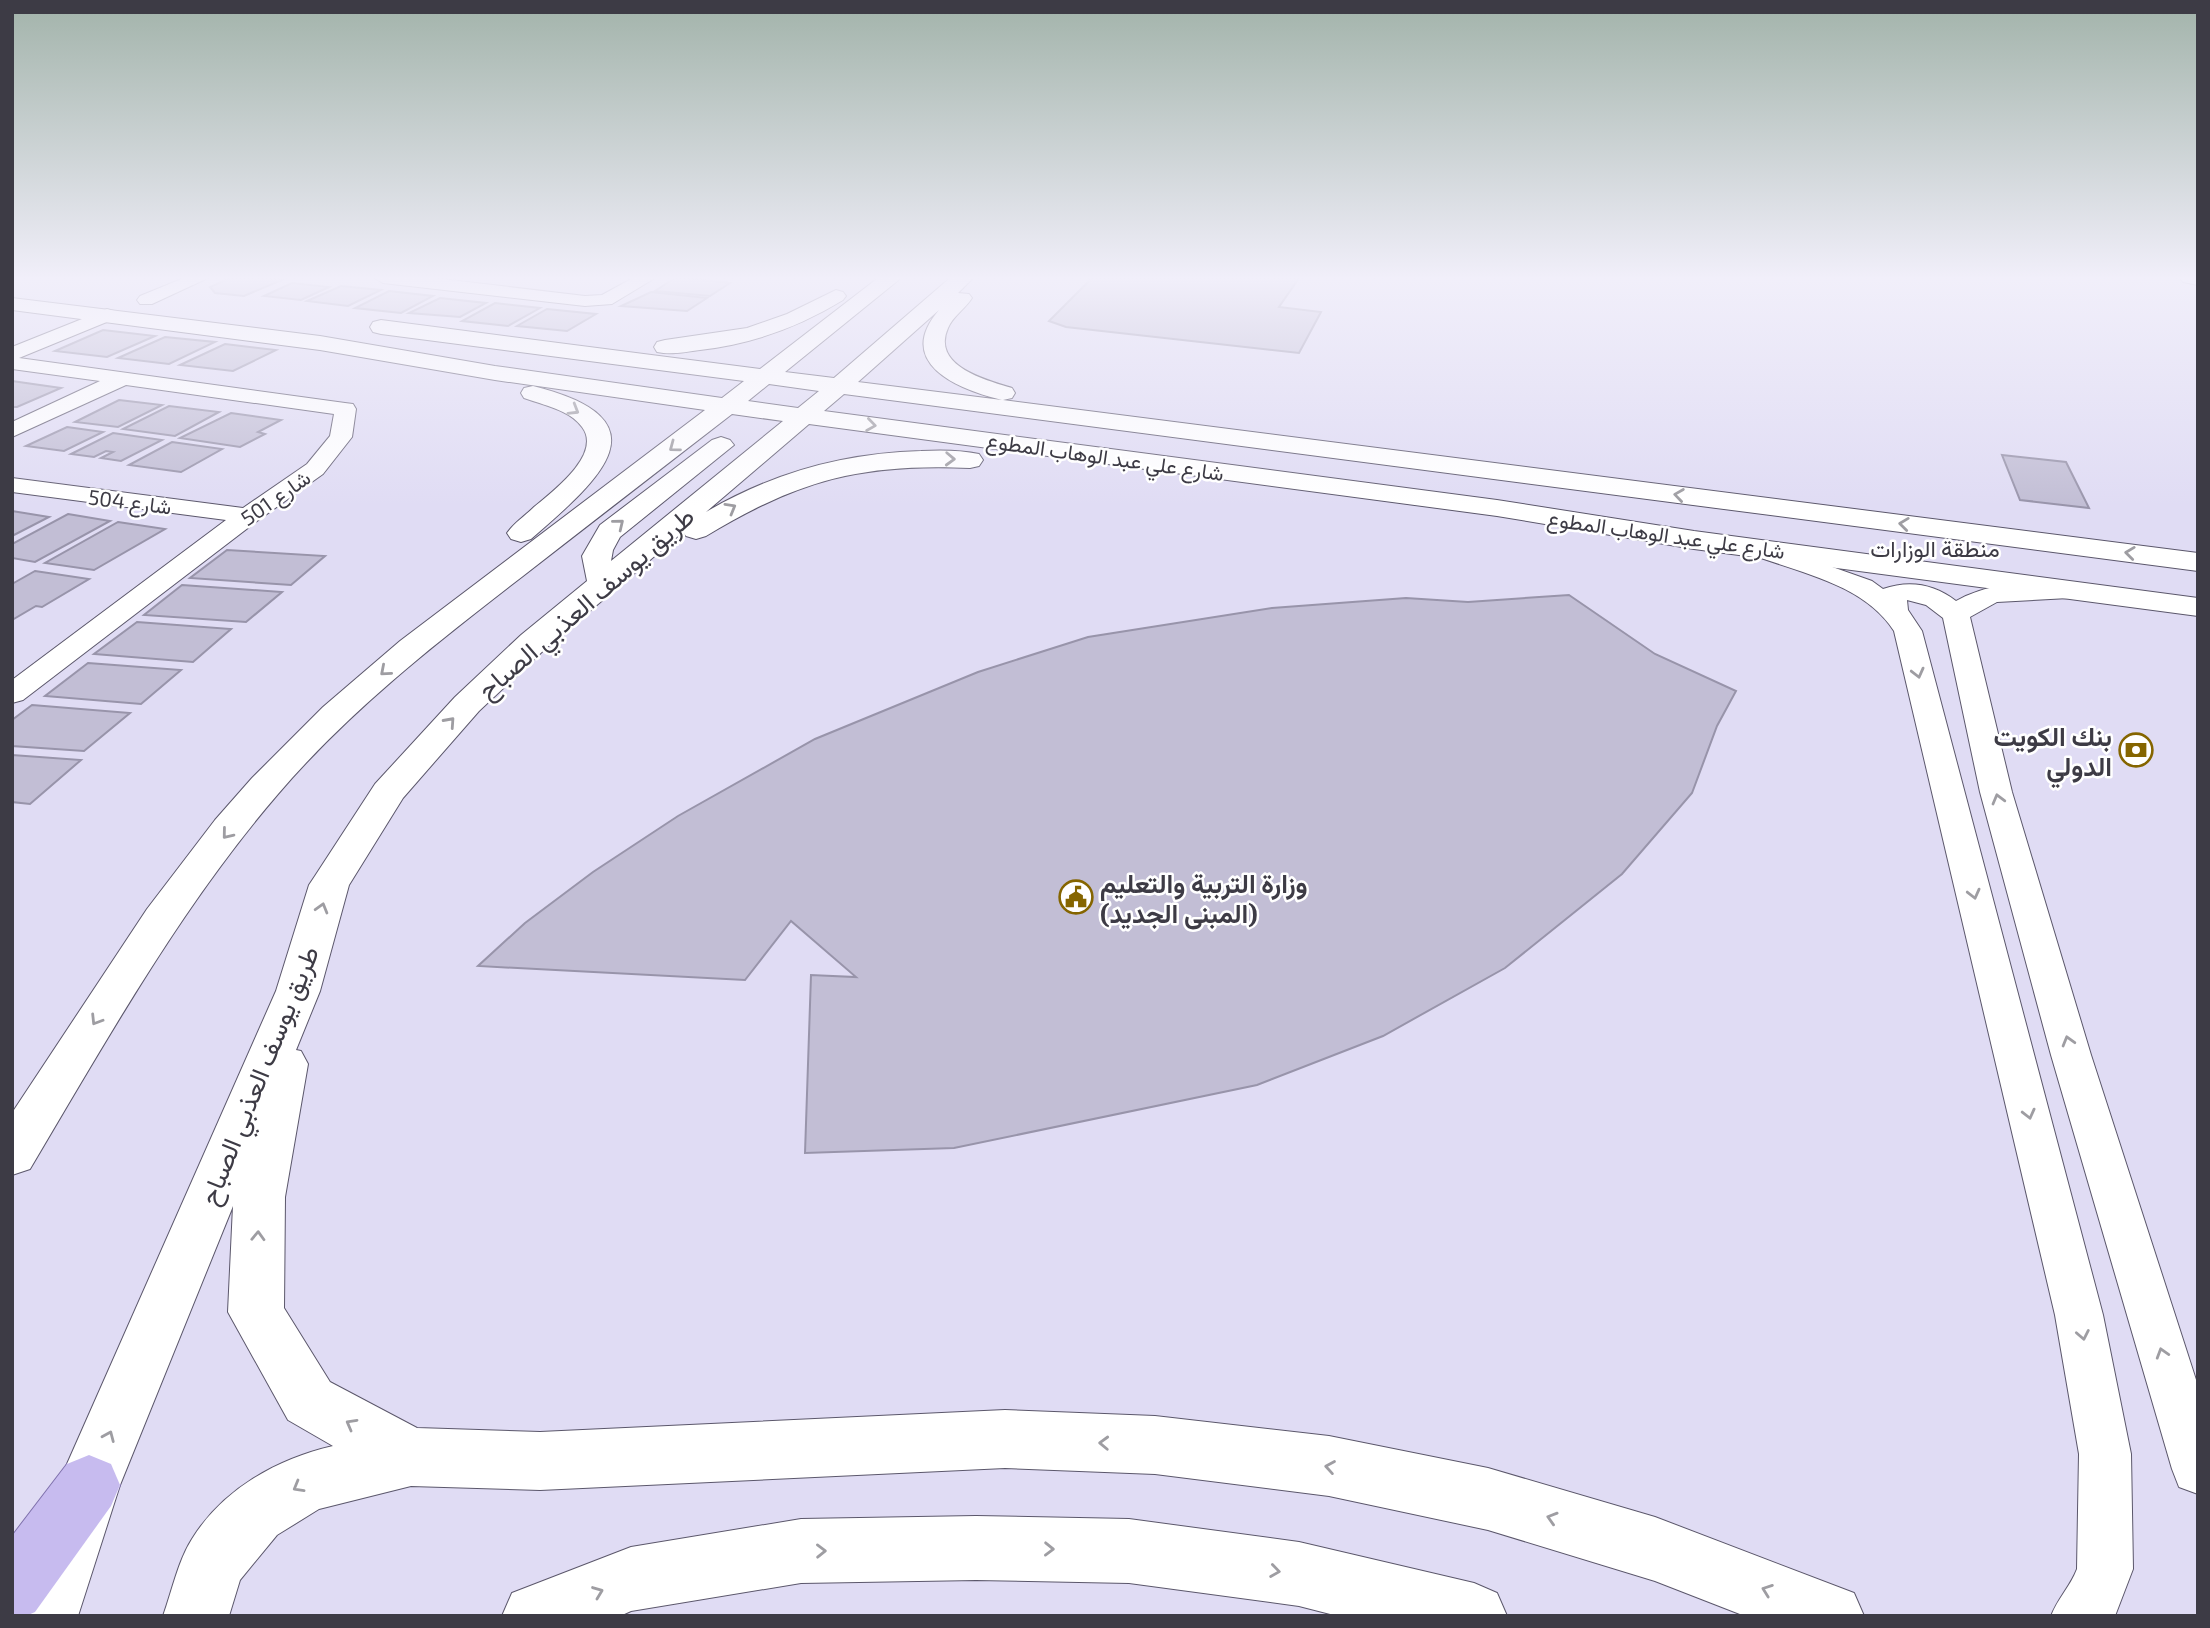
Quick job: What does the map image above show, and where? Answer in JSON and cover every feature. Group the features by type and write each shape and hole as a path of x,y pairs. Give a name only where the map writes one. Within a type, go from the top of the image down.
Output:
{"main road":[{"path":"12,1589 89,1485"}],"street":[{"path":"363,354 547,396 577,410 596,426 601,445 596,463 579,484 514,539 474,579 437,626"},
{"name":"شارع علي عبد الوهاب المطوع","path":"395,354 495,373 783,395 1070,433 1220,435 2198,562"},
{"name":"شارع علي عبد الوهاب المطوع","path":"548,354 783,395 1757,548 2198,607"},
{"path":"603,582 596,566 598,548 610,531 783,395 830,354"},
{"name":"طريق يوسف العذبي الصباح","path":"12,1155 176,898 266,786 359,693 437,626 846,354"},
{"path":"936,354 949,369 977,384 1016,396 1482,468"},
{"name":"شارع 501","path":"12,363 345,409 341,437 315,469 17,685"},
{"path":"12,430 122,379"},
{"name":"طريق يوسف العذبي الصباح","path":"45,1616 89,1485 298,991 329,884 388,792 467,704 603,582 783,395"},
{"path":"533,642 614,592 723,512 759,492 835,468 920,458 959,459 1436,505 1497,508"},
{"name":"شارع 504","path":"12,485 248,516"},
{"path":"1757,548 1863,587 1894,610 1908,631 2079,1315 2105,1454 2108,1530 2105,1569 2089,1613"},
{"path":"1956,616 1964,605 1990,596 2070,590"},
{"path":"1894,610 1893,595 1901,592 1920,593 1943,601 1956,616 2000,805 2071,1055 2198,1469"},
{"path":"298,991 259,1196 256,1312 309,1401 411,1457"},
{"path":"196,1616 214,1562 255,1513 306,1482 411,1457 540,1461 1005,1439 1155,1444 1329,1466 1488,1499 1655,1549 1831,1616"},
{"path":"534,1616 631,1579 801,1551 976,1548 1129,1551 1286,1573 1474,1616"}],"building":[{"path":"81,354 114,354 107,357"},
{"path":"127,354 190,354 169,364 118,358"},
{"path":"204,354 268,354 233,371 180,365"},
{"path":"12,381 61,388 12,407"},
{"path":"119,400 162,405 118,427 75,422"},
{"path":"169,406 219,412 175,436 123,429"},
{"path":"231,413 281,420 258,432 265,434 240,447 180,438"},
{"path":"67,427 103,432 64,451 26,446"},
{"path":"113,433 162,440 121,461 101,458 113,452 106,451 94,457 71,454"},
{"path":"172,442 222,449 181,472 129,465"},
{"path":"2002,455 2066,462 2089,508 2020,500"},
{"path":"12,511 49,517 12,536"},
{"path":"68,514 110,521 35,562 12,558 12,544"},
{"path":"118,522 165,529 94,570 45,563"},
{"path":"227,550 325,556 291,585 190,578"},
{"path":"35,571 89,579 42,607 36,606 12,620 12,584"},
{"path":"182,585 282,592 246,622 144,615"},
{"name":"وزارة التربية والتعليم (المبنى الجديد)","path":"1569,595 1655,654 1736,691 1717,726 1692,793 1622,874 1505,968 1383,1036 1257,1085 954,1148 805,1153 811,975 856,977 791,921 745,980 478,966 525,923 593,872 678,816 815,739 978,672 1088,637 1272,608 1406,598 1468,602"},
{"path":"137,622 231,629 193,662 94,654"},
{"path":"88,663 181,670 141,704 45,696"},
{"path":"32,705 130,713 84,751 12,746 12,720"},
{"path":"12,755 81,760 30,804 12,802"}],"place":[{"name":"بنك الكويت الدولي","path":"2136,750"},
{"name":"وزارة التربية والتعليم (المبنى الجديد)","path":"1076,897"}],"district":[{"name":"منطقة الوزارات","path":"1935,548"}]}
